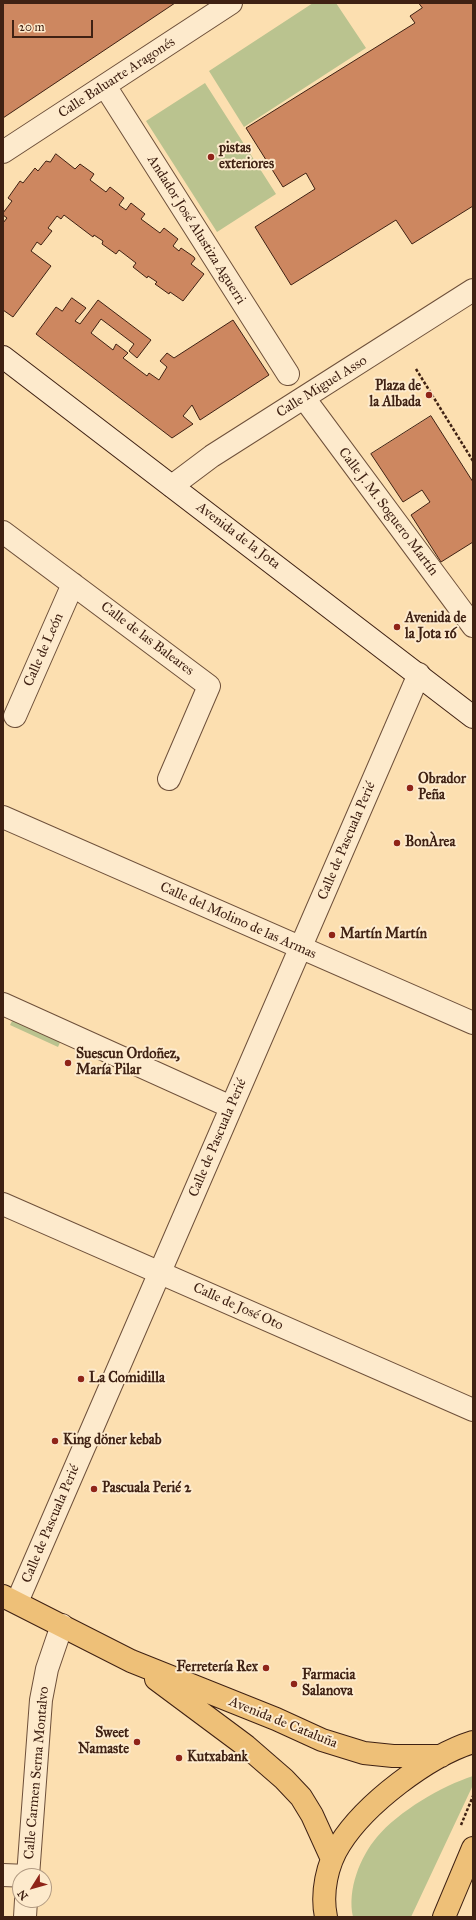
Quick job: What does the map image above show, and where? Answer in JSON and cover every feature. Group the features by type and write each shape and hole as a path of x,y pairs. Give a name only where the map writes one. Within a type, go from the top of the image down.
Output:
{"main road":[{"name":"Avenida de Cataluña","path":"10,1599 132,1661 276,1719 322,1740 349,1749 393,1756 441,1756"},
{"name":"Avenida de Cataluña","path":"132,1661 246,1746 284,1779 301,1797 312,1815 332,1859"},
{"path":"326,1917 325,1888 332,1859 346,1835 378,1801 412,1775 441,1756 473,1742"},
{"path":"444,1917 473,1848"}],"street":[{"name":"Calle Baluarte Aragonés","path":"3,152 231,3"},
{"name":"Andador José Alustiza Aguerri","path":"105,86 288,374"},
{"name":"Calle Miguel Asso","path":"172,486 202,463 473,290"},
{"name":"Avenida de la Jota","path":"3,357 419,674 473,717"},
{"name":"Calle J. M. Soguero Martín","path":"304,398 473,626"},
{"name":"Calle de las Baleares","path":"3,532 209,686 169,779"},
{"name":"Calle de León","path":"15,716 73,584"},
{"name":"Calle de Pascuala Perié","path":"10,1599 160,1273 419,674"},
{"name":"Calle del Molino de las Armas","path":"3,817 300,949 473,1023"},
{"path":"3,1004 231,1107"},
{"name":"Calle de José Oto","path":"3,1204 473,1410"},
{"name":"Calle Carmen Serna Montalvo","path":"29,1868 40,1700 47,1669 62,1625"}],"path":[{"path":"416,369 473,461"}],"green space":[{"path":"313,3 336,3 366,48 244,127 209,71"},
{"name":"pistas exteriores","path":"205,83 276,194 217,232 146,121"},
{"path":"14,1017 62,1038 58,1047 10,1025"},
{"path":"473,1776 473,1785 411,1917 353,1917 352,1896 356,1874 365,1854 377,1837 386,1827 422,1800 448,1786"}],"building":[{"path":"3,3 175,3 3,118"},
{"path":"419,3 473,3 473,206 412,244 396,220 291,285 255,227 315,189 306,173 283,187 246,128 415,23 410,16 422,8"},
{"path":"56,154 75,169 80,164 94,174 90,180 106,192 110,187 124,198 119,205 126,210 131,203 145,214 141,219 160,233 164,228 178,239 173,246 179,251 181,248 194,257 195,259 191,264 204,274 183,301 170,292 169,294 155,284 157,282 148,276 147,278 133,267 136,263 119,250 116,254 102,244 103,241 94,235 93,237 64,215 61,219 57,216 48,228 52,231 41,245 37,242 31,251 51,266 13,317 3,310 3,223 7,218 3,215 3,213 12,201 8,198 20,181 23,183 35,168 38,171 46,161 50,162"},
{"path":"72,298 86,308 75,321 80,324 98,300 151,340 137,358 129,351 134,344 101,319 91,333 113,350 116,344 128,353 123,358 147,376 149,373 159,380 167,367 160,361 167,353 174,358 233,320 269,375 200,420 192,405 183,416 193,424 172,438 36,334 56,307 62,311"},
{"path":"431,416 473,482 473,542 441,562 411,515 430,502 422,490 403,502 371,454"}],"place":[{"name":"pistas exteriores","path":"211,157"},
{"name":"Plaza de la Albada","path":"429,395"},
{"name":"Avenida de la Jota 16","path":"397,627"},
{"name":"Obrador Peña","path":"410,788"},
{"name":"BonÀrea","path":"397,843"},
{"name":"Martín Martín","path":"332,935"},
{"name":"Suescun Ordoñez, María Pilar","path":"68,1063"},
{"name":"La Comidilla","path":"81,1379"},
{"name":"King döner kebab","path":"55,1441"},
{"name":"Pascuala Perié 2","path":"94,1489"},
{"name":"Ferretería Rex","path":"266,1668"},
{"name":"Farmacia Salanova","path":"294,1684"},
{"name":"Sweet Namaste","path":"137,1742"},
{"name":"Kutxabank","path":"179,1758"}]}
